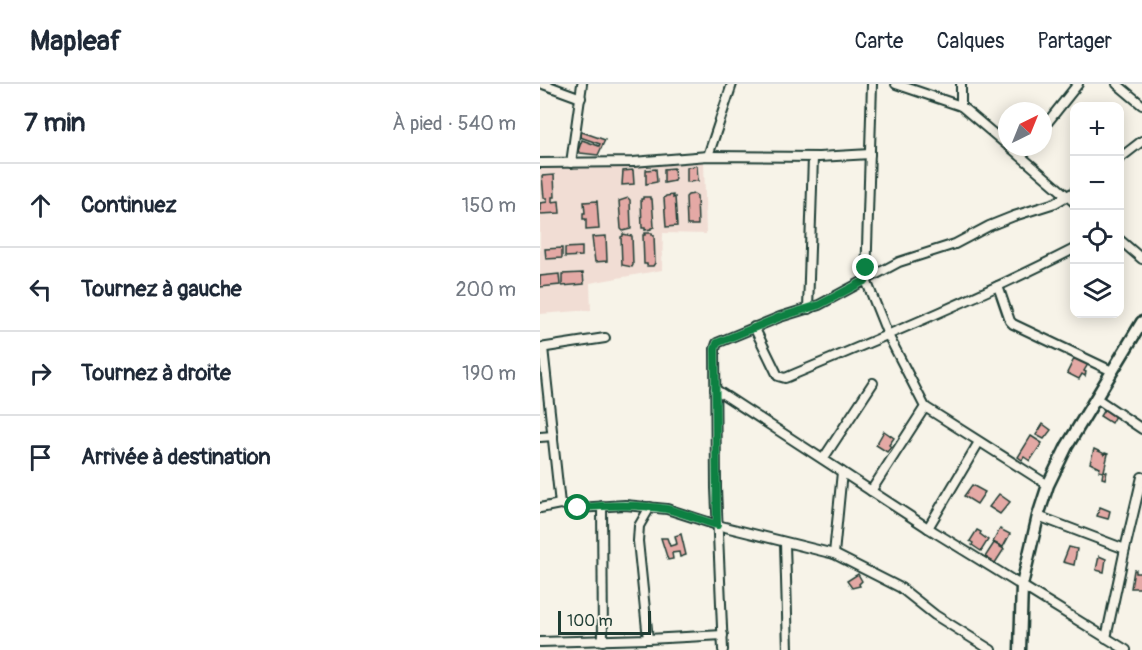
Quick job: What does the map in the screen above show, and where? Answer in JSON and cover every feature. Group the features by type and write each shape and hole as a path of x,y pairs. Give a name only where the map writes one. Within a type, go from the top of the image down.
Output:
{"main road":[{"path":"1020,650 1022,585 1038,516 1048,485 1067,446 1142,322"}],"street":[{"path":"543,84 581,98"},
{"path":"571,163 582,84"},
{"path":"708,156 732,84"},
{"path":"872,84 866,280 888,335 924,407 1048,485"},
{"path":"896,84 961,106 998,137"},
{"path":"961,84 961,106"},
{"path":"1052,117 1078,84"},
{"path":"1117,84 1142,105"},
{"path":"1123,156 1138,149 1142,141"},
{"path":"540,163 633,162 708,156 813,157 870,154"},
{"path":"1021,156 1070,195"},
{"path":"808,309 813,157"},
{"path":"723,650 717,525 715,349 717,343 835,297 899,262 956,244 989,226 1070,198"},
{"path":"1124,244 1142,259"},
{"path":"754,327 781,378 888,335 1070,251"},
{"path":"998,286 1013,324 1112,371"},
{"path":"560,504 541,348 605,338"},
{"path":"823,459 873,383"},
{"path":"715,389 928,528 1126,650"},
{"path":"1096,398 1142,429"},
{"path":"871,491 924,407"},
{"path":"540,437 553,436"},
{"path":"928,528 979,442"},
{"path":"834,554 842,472"},
{"path":"1106,638 1142,477"},
{"path":"540,508 560,504 578,508 650,507 682,513 717,525 834,554 901,588 935,615 992,650"},
{"path":"602,506 603,640"},
{"path":"648,639 638,541 639,526 650,507"},
{"path":"1038,516 1125,549"},
{"path":"785,543 789,650"},
{"path":"540,642 723,635"}],"shaded area":[{"path":"704,161 706,234 663,233 662,270 590,283 591,310 540,314 540,167"}],"building":[{"path":"582,132 605,140 598,155 578,151 582,140 599,146 600,144 580,137"},
{"path":"697,166 698,181 687,182 687,167"},
{"path":"674,168 675,181 664,183 664,169"},
{"path":"656,169 657,182 646,184 646,170"},
{"path":"633,170 634,184 622,185 623,171"},
{"path":"554,175 555,197 552,197 552,202 559,201 560,213 540,214 540,203 547,202 547,198 544,198 542,176"},
{"path":"694,194 697,196 698,225 687,225 686,197"},
{"path":"673,195 677,226 666,227 664,198"},
{"path":"643,197 652,199 654,227 645,230 642,228 641,199"},
{"path":"628,198 631,229 623,231 619,201"},
{"path":"597,201 599,229 586,230 586,219 583,219 584,202"},
{"path":"645,233 654,235 655,263 653,266 644,264 643,235"},
{"path":"623,234 632,236 632,267 622,265 621,237"},
{"path":"606,236 607,261 595,262 592,237"},
{"path":"582,247 582,256 565,257 565,248"},
{"path":"562,248 562,258 546,259 545,249"},
{"path":"583,273 584,284 562,286 562,274"},
{"path":"559,274 560,285 540,287 540,276"},
{"path":"1075,357 1088,364 1084,371 1085,376 1082,374 1079,379 1067,373"},
{"path":"1105,408 1116,414 1111,423 1100,416"},
{"path":"1043,424 1051,430 1044,439 1036,435"},
{"path":"884,431 894,438 887,452 876,445"},
{"path":"1031,436 1042,443 1030,461 1024,457 1022,460 1018,457"},
{"path":"1094,449 1104,455 1108,454 1104,471 1107,472 1105,479 1102,478 1103,472 1099,471 1100,468 1090,463"},
{"path":"972,485 985,492 977,504 964,496"},
{"path":"999,494 1010,502 1000,514 989,507"},
{"path":"1100,507 1110,511 1108,519 1097,516"},
{"path":"1000,529 1010,534 1003,547 993,542"},
{"path":"977,530 988,540 981,551 970,541"},
{"path":"681,534 686,555 680,557 679,552 672,553 673,559 668,560 661,538 667,538 670,546 677,544 675,536"},
{"path":"994,543 1004,549 995,563 985,557"},
{"path":"1069,547 1077,549 1074,565 1063,562"},
{"path":"1099,556 1106,559 1104,572 1096,570"},
{"path":"1134,570 1136,573 1142,573 1142,588 1131,588"},
{"path":"858,574 862,581 860,586 852,588 847,581"}],"route":[{"path":"578,508 625,506 667,509 717,525 715,345 718,341 735,334 819,305 835,297 866,280 866,268"}]}
